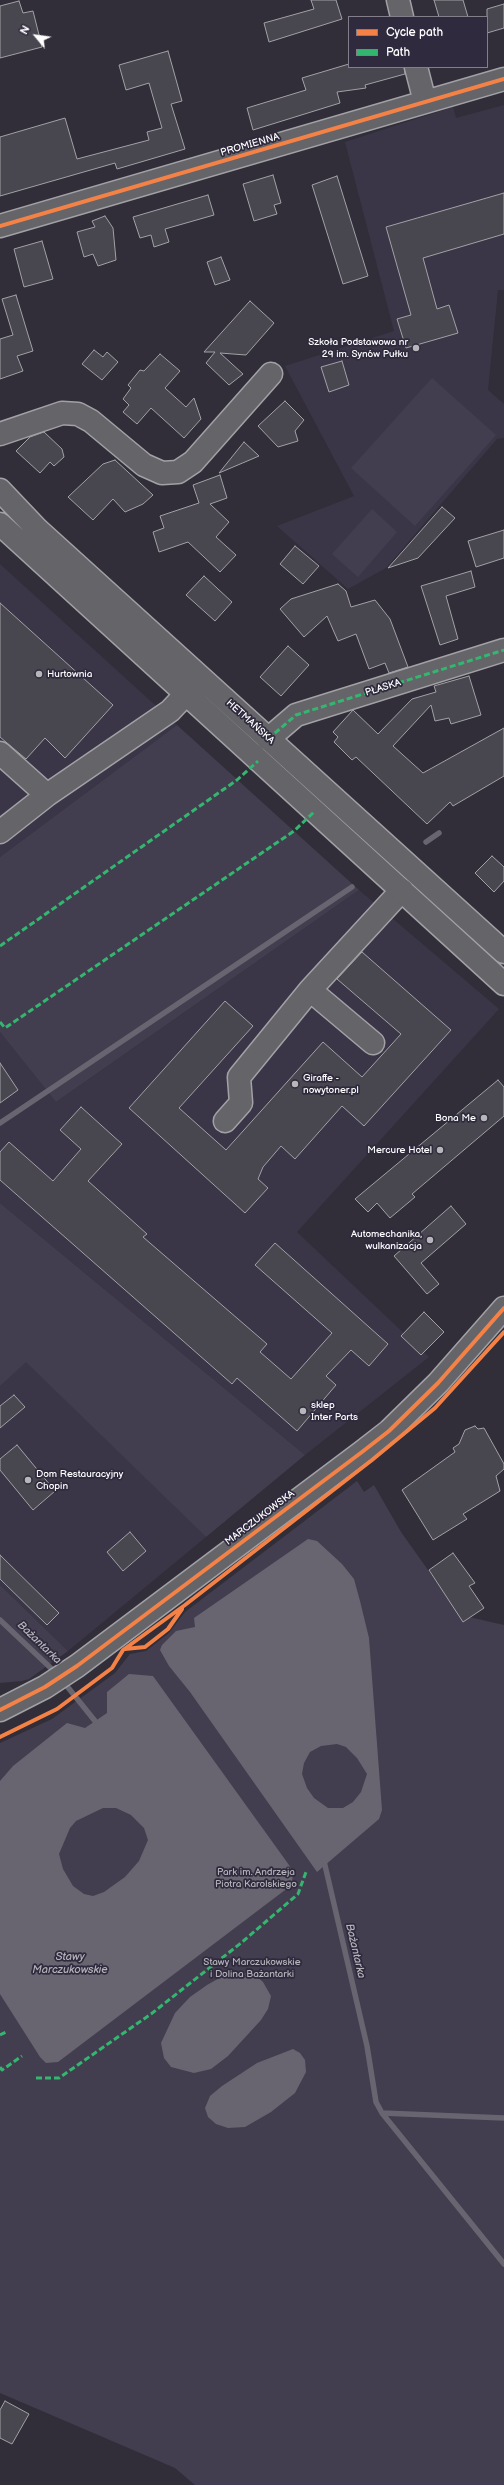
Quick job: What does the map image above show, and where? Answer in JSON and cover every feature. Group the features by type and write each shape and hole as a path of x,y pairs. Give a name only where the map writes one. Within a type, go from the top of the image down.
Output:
{"street":[{"path":"398,0 402,16"},
{"path":"416,68 425,102"},
{"name":"PROMIENNA","path":"0,226 504,79"},
{"path":"0,434 62,413 78,414 91,421 144,465 162,472 178,472 193,462 271,374"},
{"name":"HETMAŃSKA","path":"0,490 38,530 504,952"},
{"path":"0,524 504,984"},
{"name":"PŁASKA","path":"268,738 296,715 504,650"},
{"path":"0,832 47,795 170,711 186,694"},
{"path":"0,753 47,795"},
{"path":"225,1121 241,1103 239,1078 310,990 402,890"},
{"path":"310,990 372,1043"},
{"name":"MARCZUKOWSKA","path":"0,1710 45,1687 77,1666 389,1431 453,1367 504,1308"}],"shaded area":[{"name":"Szkoła Podstawowa nr 29 im. Synów Pułku","path":"504,105 504,290 498,290 488,390 504,404 504,438 497,439 386,568 348,589 277,526 354,496 285,366 394,331 345,142 453,107 456,118"},
{"path":"0,564 177,725 0,857"},
{"path":"359,890 499,1009 297,1232 429,1357 305,1455 0,1203 0,1032 56,1102"},
{"path":"26,1361 206,1537 68,1651 0,1585 0,1386"}],"green space":[{"path":"432,378 496,435 415,526 351,468"},
{"path":"372,509 397,532 358,577 332,554"},
{"path":"177,725 359,890 56,1102 0,1032 0,857"},
{"path":"0,1203 305,1455 206,1537 26,1362 0,1386"},
{"name":"Park im. Andrzeja Piotra Karolskiego","path":"357,1481 364,1492 374,1485 401,1532 460,1615 504,1625 504,2485 195,2485 175,2468 0,2393 0,1743 52,1719 115,1673 130,1654 146,1651 169,1633 185,1612"},
{"path":"0,1585 68,1651 29,1679 22,1681 0,1683"}],"water":[{"path":"308,1539 317,1541 342,1564 354,1579 369,1638 382,1810 379,1819 317,1872 190,1692 169,1666 160,1650 162,1645 176,1631 195,1627 194,1618","holes":["337,1744 346,1747 357,1758 367,1774 361,1792 353,1802 343,1808 328,1808 314,1798 307,1788 302,1774 304,1763 310,1752 321,1746"]},
{"name":"Stawy Marczukowskie","path":"129,1674 153,1676 289,1865 293,1873 292,1882 285,1890 58,2062 46,2063 40,2057 0,1994 0,1781 13,1766 67,1723 85,1728 107,1713 107,1692","holes":["103,1808 116,1808 131,1815 144,1828 148,1840 139,1861 125,1877 104,1892 93,1896 84,1894 73,1886 63,1869 59,1854 70,1828 76,1821"]},
{"path":"241,1972 255,1975 263,1982 271,1996 268,2009 261,2020 228,2056 211,2069 194,2073 171,2067 164,2058 161,2043 175,2013 190,1997 207,1985 223,1976"},
{"path":"293,2049 300,2053 305,2060 306,2072 295,2093 271,2112 245,2127 228,2128 216,2124 208,2117 205,2108 210,2096 222,2086 257,2063"}],"building":[{"path":"311,0 336,0 342,19 269,42 264,23 314,9"},
{"path":"434,0 463,0 468,16 439,16"},
{"path":"19,1 23,13 33,11 42,47 0,58 0,6"},
{"path":"504,4 504,28 488,33 487,9"},
{"path":"168,51 182,101 171,104 185,149 117,169 115,163 0,196 0,137 65,118 77,159 149,140 147,132 162,128 149,83 126,90 119,65"},
{"path":"348,64 348,68 404,68 405,74 365,85 366,88 337,92 340,103 253,130 247,108 306,90 302,78"},
{"path":"273,175 281,203 274,205 277,214 254,221 243,184"},
{"path":"337,176 368,276 343,284 312,185"},
{"path":"504,193 504,234 423,258 437,309 449,305 458,333 406,348 397,319 411,315 386,227"},
{"path":"208,195 214,215 165,229 169,242 154,247 151,235 140,238 133,217"},
{"path":"105,216 113,228 116,260 98,266 93,254 84,257 77,232 95,227 92,221"},
{"path":"42,241 53,279 24,287 14,249"},
{"path":"221,257 230,280 215,285 207,262"},
{"path":"16,295 33,351 17,356 23,371 0,379 0,339 13,335 2,299"},
{"path":"250,301 274,323 246,355 220,353 243,374 229,385 206,363 215,352 204,352"},
{"path":"94,350 103,357 107,352 118,362 102,380 82,364"},
{"path":"160,354 180,371 165,388 186,407 194,398 201,419 184,438 151,408 137,424 123,412 129,405 123,399 131,388 128,385 140,370 144,371"},
{"path":"342,361 349,385 329,392 321,367"},
{"path":"285,401 304,420 295,431 298,441 278,447 258,426"},
{"path":"44,432 62,449 64,457 54,466 50,462 40,473 16,451 30,437"},
{"path":"244,442 259,456 219,473"},
{"path":"115,460 153,495 143,504 125,512 113,499 93,520 68,497 103,464"},
{"path":"220,475 227,498 210,504 229,522 216,537 236,555 220,572 188,542 159,552 153,532 164,528 160,516 199,503 193,485"},
{"path":"442,507 455,518 418,558 388,568"},
{"path":"504,530 504,558 476,567 468,541"},
{"path":"295,546 319,566 303,584 280,564"},
{"path":"471,571 475,587 446,596 458,639 440,645 421,586"},
{"path":"204,576 232,602 215,621 186,595"},
{"path":"338,584 346,591 351,607 375,600 390,619 408,667 389,673 385,663 369,669 356,634 338,641 327,616 304,637 280,609 291,599"},
{"name":"Hurtownia","path":"0,603 113,705 65,758 45,738 26,759 0,737"},
{"path":"288,646 309,665 281,696 260,677"},
{"path":"469,676 481,715 451,724 449,718 435,721 431,705 393,746 423,773 504,728 504,776 453,806 450,802 427,824 356,757 352,760 334,742 338,737 333,732 353,710 378,734 412,699 436,692 434,686"},
{"path":"492,856 504,867 504,881 494,892 475,873"},
{"path":"362,952 451,1030 364,1126 342,1106 295,1159 281,1146 263,1167 258,1179 268,1188 245,1213 129,1108 225,1001 253,1026 179,1108 226,1150 323,1042 362,1077 401,1034 337,979"},
{"path":"0,1063 18,1090 0,1103"},
{"name":"Mercure Hotel","path":"498,1080 504,1087 504,1116 412,1194 415,1197 390,1218 377,1203 368,1212 355,1199"},
{"path":"81,1107 122,1144 88,1181 147,1234 143,1237 267,1344 260,1352 291,1379 332,1333 255,1265 275,1243 388,1344 369,1366 351,1350 326,1376 336,1385 297,1431 237,1378 232,1384 0,1180 0,1152 9,1142 53,1181 81,1149 60,1130"},
{"name":"Automechanika, wulkanizacja","path":"451,1206 466,1224 421,1263 439,1284 427,1294 394,1256"},
{"path":"424,1312 444,1332 421,1355 401,1336"},
{"path":"14,1395 25,1407 0,1428 0,1406"},
{"path":"475,1426 478,1429 484,1428 504,1464 504,1469 496,1476 500,1491 463,1514 467,1519 433,1540 402,1490 455,1452 453,1448 459,1444 465,1430"},
{"name":"Dom Restauracyjny Chopin","path":"17,1445 55,1491 33,1510 0,1470 0,1459"},
{"path":"130,1532 146,1551 123,1571 107,1552"},
{"path":"453,1553 475,1583 469,1586 484,1608 463,1622 429,1570"},
{"path":"0,1555 59,1613 47,1625 0,1579"},
{"path":"5,2401 29,2414 12,2444 0,2438 0,2410"}],"waterway":[{"path":"426,842 439,833"},
{"path":"0,1123 352,887"},
{"name":"Bażantarka","path":"0,1620 56,1673"},
{"name":"Bażantarka","path":"62,1680 99,1726"},
{"name":"Bażantarka","path":"324,1861 367,2046 376,2102 382,2113 504,2264"},
{"path":"382,2113 504,2118"}],"marked path":[{"path":"268,739 296,715 504,650"},
{"path":"0,946 237,780 258,761"},
{"path":"0,1022 5,1028 294,831 315,811"},
{"path":"36,2078 59,2078 151,2014 241,1943 298,1894 306,1872"},
{"path":"0,2035 6,2032"},
{"path":"0,2067 2,2070 22,2056"}],"cycle path":[{"path":"0,226 504,79"},
{"path":"0,1710 45,1687 77,1666 389,1431 438,1383 504,1308"},
{"path":"0,1737 57,1709 112,1668 123,1650 185,1605 372,1460 435,1408 504,1332"},
{"path":"125,1649 145,1647 168,1629 182,1609"}],"place":[{"name":"Szkoła Podstawowa nr 29 im. Synów Pułku","path":"416,348"},
{"name":"Hurtownia","path":"39,674"},
{"name":"Giraffe - nowytoner.pl","path":"295,1084"},
{"name":"Bona Me","path":"484,1118"},
{"name":"Mercure Hotel","path":"440,1150"},
{"name":"Automechanika, wulkanizacja","path":"430,1240"},
{"name":"sklep Inter Parts","path":"303,1411"},
{"name":"Dom Restauracyjny Chopin","path":"28,1480"}],"park label":[{"name":"Stawy Marczukowskie i Dolina Bażantarki","path":"252,1968"}]}
